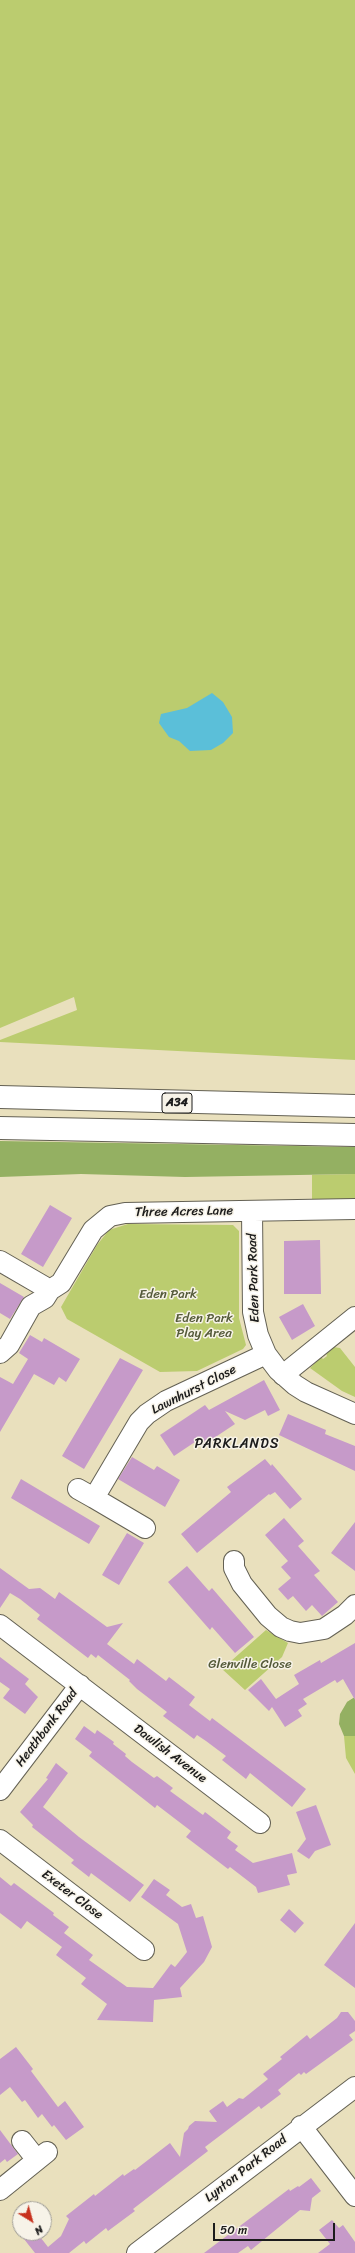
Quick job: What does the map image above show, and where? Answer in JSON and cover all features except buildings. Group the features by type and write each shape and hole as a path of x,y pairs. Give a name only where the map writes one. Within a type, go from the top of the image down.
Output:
{"highway":[{"name":"A34","path":"0,1097 355,1106"},
{"name":"A34","path":"0,1128 355,1135"}],"street":[{"name":"Three Acres Lane","path":"0,1353 8,1345 31,1306 45,1298 50,1290 61,1283 93,1230 110,1216 125,1212 355,1209"},
{"name":"Eden Park Road","path":"252,1211 253,1312 258,1335 266,1354 283,1375 306,1392 355,1414"},
{"path":"0,1261 50,1290"},
{"path":"283,1375 355,1317"},
{"name":"Lawnhurst Close","path":"145,1528 86,1493 146,1414 166,1401 266,1354"},
{"path":"234,1561 234,1568 242,1584 268,1616 281,1627 290,1631 300,1633 324,1629 345,1615 355,1605"},
{"name":"Dawlish Avenue","path":"0,1625 260,1823"},
{"name":"Heathbank Road","path":"0,1790 80,1685"},
{"name":"Exeter Close","path":"0,1840 144,1950"},
{"name":"Lynton Park Road","path":"137,2253 301,2126 355,2087"},
{"path":"301,2126 355,2196"},
{"path":"0,2190 42,2156 22,2141"}],"green space":[{"path":"0,0 355,0 355,1060 0,1042 0,1040 77,1010 74,997 0,1028"},
{"path":"0,1141 355,1147 355,1174 185,1177 81,1174 0,1177"},
{"path":"355,1174 355,1199 312,1200 312,1175"},
{"name":"Eden Park","path":"128,1224 233,1225 239,1231 239,1318 246,1345 243,1349 197,1371 160,1372 67,1319 61,1307 97,1245 109,1230"},
{"path":"333,1347 340,1348 355,1367 355,1397 342,1391 310,1368 321,1357 323,1359 327,1356 326,1353"},
{"name":"Glenville Close","path":"266,1630 288,1643 282,1657 245,1690 222,1669"},
{"path":"355,1697 355,1774 346,1758 344,1736 347,1735 347,1702"},
{"path":"355,1697 355,1736 344,1736 339,1724 340,1714 347,1702"}],"water":[{"path":"212,693 223,702 232,717 233,733 223,743 211,750 190,751 179,741 169,737 159,723 161,714 187,708"}],"district":[{"name":"PARKLANDS","path":"237,1444"}],"park label":[{"name":"Eden Park Play Area","path":"204,1326"}]}
